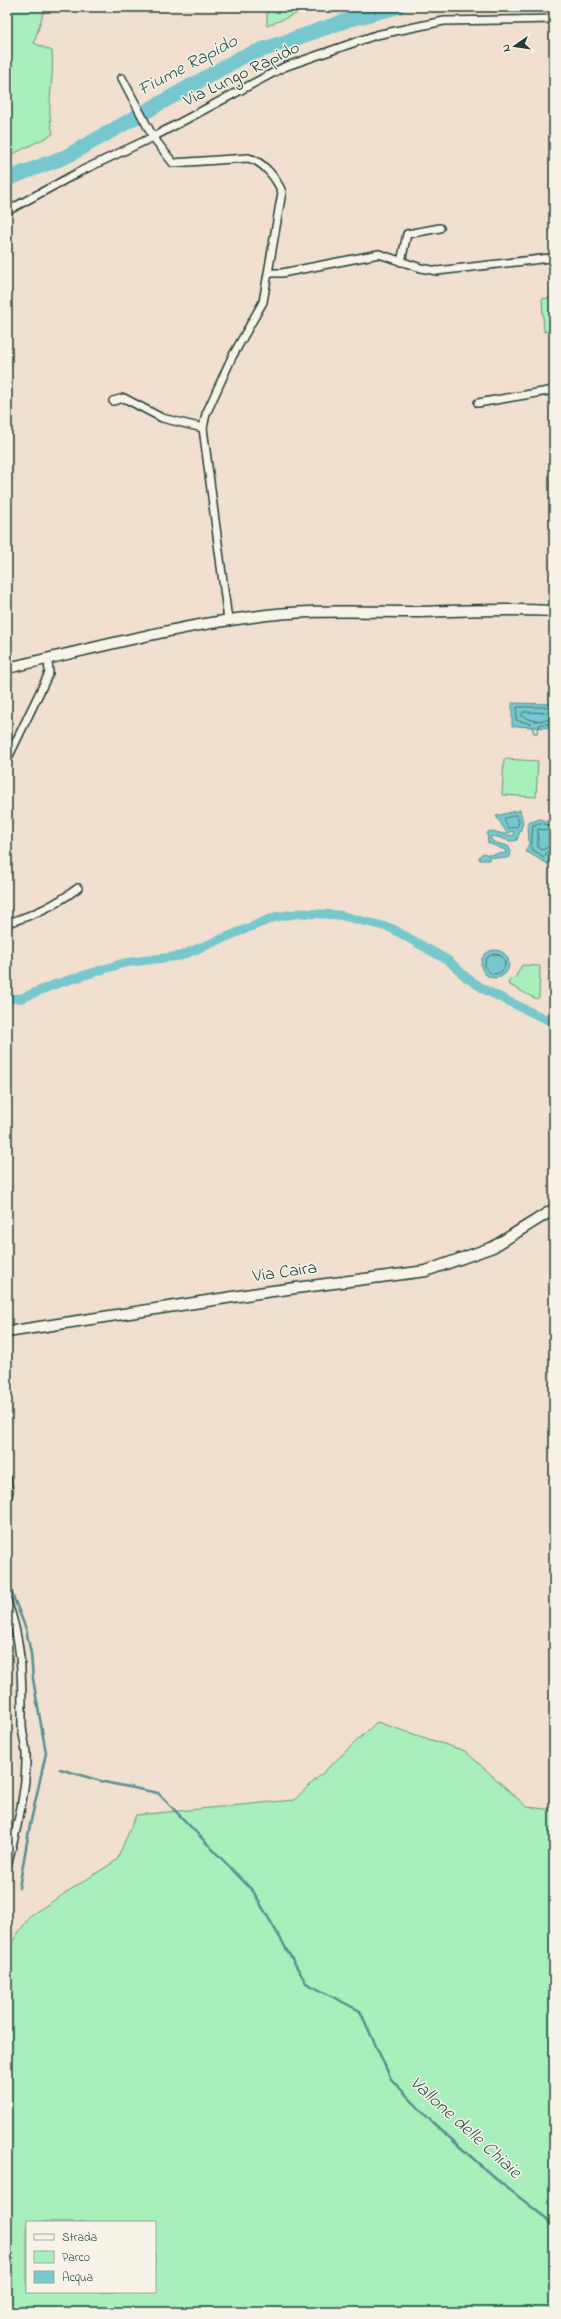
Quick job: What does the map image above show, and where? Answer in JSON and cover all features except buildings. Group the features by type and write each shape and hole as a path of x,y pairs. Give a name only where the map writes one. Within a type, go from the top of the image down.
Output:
{"street":[{"name":"Via Lungo Rapido","path":"7,211 284,67 376,35 444,21 554,19"},
{"path":"122,78 152,135 173,162 248,158 254,159 264,166 282,192 263,302 232,357 206,414 203,428 215,534 228,620"},
{"path":"401,262 407,234 440,228"},
{"path":"269,273 282,273 379,254 401,262 437,271 550,258 554,261"},
{"path":"478,403 554,390"},
{"path":"113,401 124,398 162,418 203,428"},
{"path":"7,668 228,620 309,612 440,612 511,608 554,611"},
{"path":"7,760 49,674 48,659"},
{"path":"7,923 25,918 64,900 78,888"},
{"name":"Via Caira","path":"7,1332 265,1292 426,1271 493,1247 554,1209"},
{"path":"7,1479 9,1491 7,1500"},
{"path":"7,1601 20,1644 22,1662 22,1734 26,1754 15,1835 7,1866"}],"green space":[{"path":"7,7 45,7 34,43 52,51 53,61 50,113 53,134 7,157"},
{"path":"267,7 312,7 267,26"},
{"path":"551,298 553,330 544,332 542,299"},
{"path":"504,759 538,761 536,797 502,795"},
{"path":"522,965 540,966 539,997 536,999 508,984 510,979 515,978"},
{"path":"377,1722 465,1751 527,1807 554,1810 554,2312 7,2312 7,1949 31,1915 117,1860 136,1815 294,1800"}],"water":[{"path":"512,703 554,704 552,728 512,726"},
{"path":"520,810 523,823 517,840 510,841 493,836 490,837 493,842 508,846 511,851 510,857 480,860 479,857 483,853 489,855 506,853 505,850 488,843 487,833 490,831 514,836 513,831 507,833 496,816"},
{"path":"540,819 554,823 554,852 551,854 548,864 525,851 529,844 528,823"},
{"path":"495,950 505,954 509,964 505,974 495,978 485,974 481,964 485,954"}],"waterway":[{"name":"Fiume Rapido","path":"7,179 67,156 242,57 351,19 397,7"},
{"path":"7,999 22,998 56,984 124,963 180,956 275,917 301,913 339,915 391,928 449,961 467,978 487,991 554,1023"},
{"path":"7,1581 26,1629 46,1753 30,1825 19,1888"},
{"name":"Vallone delle Chiaie","path":"60,1769 104,1782 158,1793 253,1891 306,1983 360,2011 391,2079 432,2122 496,2179 547,2219 554,2229"}]}
